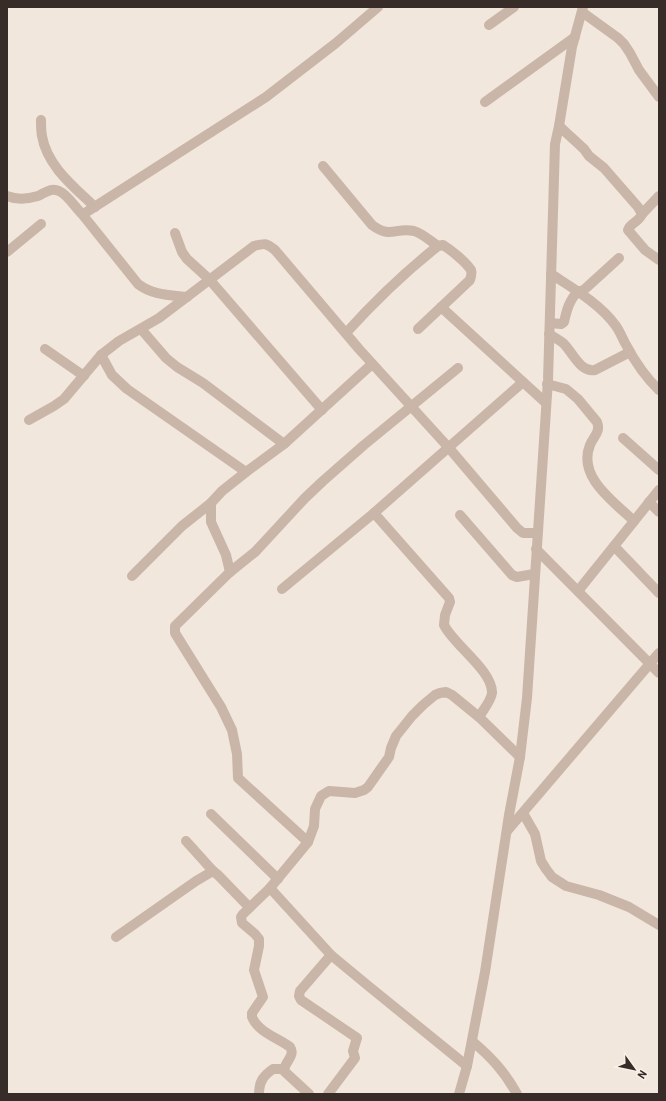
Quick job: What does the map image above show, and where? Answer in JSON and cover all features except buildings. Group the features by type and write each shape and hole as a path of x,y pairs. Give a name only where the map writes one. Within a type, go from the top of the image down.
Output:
{"street":[{"path":"82,214 266,97 336,43 378,7"},
{"path":"490,25 514,7"},
{"path":"459,1094 467,1066 485,972 520,757 527,698 547,384 552,274 555,144 572,47 583,10 624,44 639,70 659,97"},
{"path":"485,102 575,37"},
{"path":"42,120 41,135 54,164 68,181 95,207"},
{"path":"559,126 584,149 589,156 604,168 638,207 642,214"},
{"path":"322,166 372,225 379,230 391,233 405,230 418,232 438,246"},
{"path":"7,196 21,199 38,196 50,190 59,191 82,214 138,284 154,293 187,297"},
{"path":"659,196 629,227 628,230 645,250 659,260"},
{"path":"7,252 41,224"},
{"path":"175,233 182,252 187,259 209,279 322,410"},
{"path":"29,420 64,399 101,355 119,341 159,318 254,246 264,243 275,250 372,364 449,448 517,528 523,533 537,533"},
{"path":"346,333 377,301 438,246 443,245 466,265 472,273 470,280 418,329"},
{"path":"550,322 562,324 572,298 619,258"},
{"path":"552,274 599,308 611,320 630,352 657,385"},
{"path":"440,307 546,403"},
{"path":"141,329 166,358 177,367 203,383 284,444"},
{"path":"549,334 564,344 583,367 589,371 595,370 630,352"},
{"path":"45,349 84,376"},
{"path":"101,355 112,375 127,389 246,472"},
{"path":"132,576 182,526 211,503 222,491 284,444 372,364"},
{"path":"308,842 238,778 232,730 221,707 174,633 175,626 230,572 255,552 305,498 364,445 458,368"},
{"path":"282,589 374,513 522,382"},
{"path":"547,384 566,389 578,399 597,422 599,427 598,431 589,448 587,458 592,478 599,488 634,521"},
{"path":"623,438 659,470"},
{"path":"578,591 659,490"},
{"path":"649,502 659,512"},
{"path":"211,503 211,522 226,555 230,572"},
{"path":"374,513 449,598 450,602 445,615 444,625 478,665 487,678 492,692 490,699 479,717"},
{"path":"460,515 512,575 516,577 534,574"},
{"path":"614,546 659,593"},
{"path":"536,549 659,673"},
{"path":"507,831 659,652"},
{"path":"283,1069 292,1054 292,1050 266,1032 252,1017 256,1007 262,1000 263,995 254,970 259,939 242,923 241,920 243,914 249,907 270,888 308,842 314,826 315,809 321,796 329,791 355,792 364,790 368,787 389,757 396,736 412,716 435,695 446,692 452,695 479,717 520,757"},
{"path":"523,813 535,834 542,861 552,877 566,886 599,895 629,907 659,925"},
{"path":"211,814 278,879"},
{"path":"186,841 249,907"},
{"path":"116,937 196,881 213,871"},
{"path":"270,888 332,955 467,1066"},
{"path":"328,1094 355,1058 353,1051 357,1038 301,1000 299,996 300,991 332,955"},
{"path":"472,1041 493,1059 507,1076 517,1094"},
{"path":"259,1094 259,1086 263,1078 272,1069 283,1069"},
{"path":"283,1069 285,1073 309,1094"}]}
